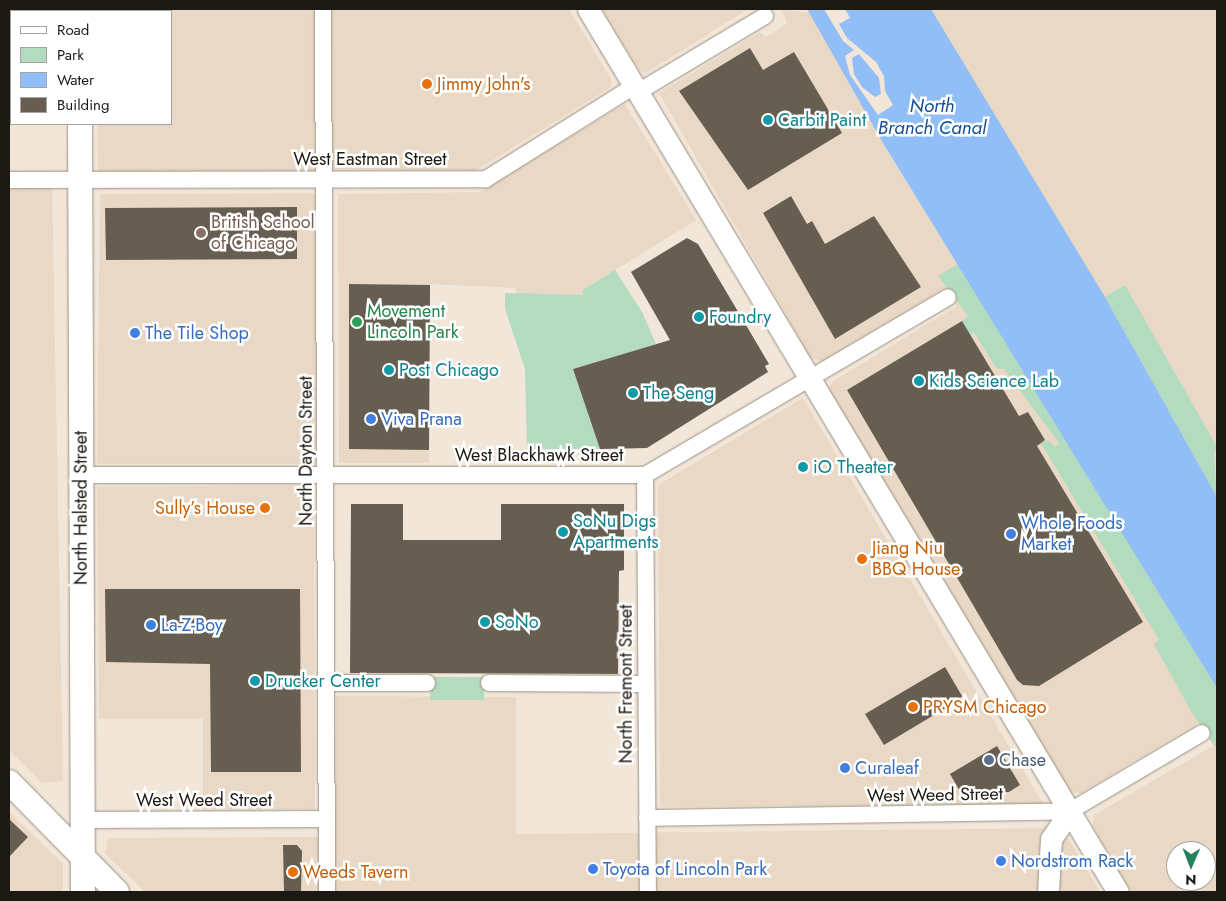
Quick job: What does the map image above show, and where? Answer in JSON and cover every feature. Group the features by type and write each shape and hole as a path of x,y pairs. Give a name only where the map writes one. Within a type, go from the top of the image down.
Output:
{"main road":[{"name":"North Halsted Street","path":"80,125 82,892"},
{"path":"9,782 117,892"}],"street":[{"name":"North Dayton Street","path":"323,9 327,892"},
{"path":"588,9 1118,892"},
{"name":"West Eastman Street","path":"9,180 486,179 636,89 765,16"},
{"name":"West Blackhawk Street","path":"81,474 645,475 948,297"},
{"name":"North Fremont Street","path":"645,475 648,892"},
{"path":"326,683 427,684"},
{"path":"489,683 646,684"},
{"name":"West Weed Street","path":"647,818 1070,811 1202,733"},
{"path":"1048,892 1051,839 1070,811"},
{"name":"West Weed Street","path":"82,820 327,819"}],"shaded area":[{"path":"96,9 316,9 315,171 98,171 97,125 172,125 172,10"},
{"path":"331,9 569,9 611,79 611,87 475,171 332,169"},
{"path":"602,9 748,9 646,73 639,70"},
{"path":"782,9 810,13 883,143 1217,688 1217,892 1131,892 1092,825 1094,815 1213,746 1199,723 1081,793 1067,793 827,391 833,381 957,306 945,288 822,361 811,358 659,93 760,32 766,37 787,23"},
{"path":"931,9 1217,9 1217,497 1105,297"},
{"path":"625,104 696,220 583,290 584,295 517,294 515,288 430,284 429,463 339,463 338,194 479,192"},
{"path":"9,180 52,180 63,781 42,783 9,750"},
{"path":"316,193 316,464 97,464 100,194"},
{"path":"803,398 1043,804 660,807 658,485"},
{"path":"314,485 315,809 203,809 203,719 99,719 97,487"},
{"path":"336,696 516,697 516,834 1062,828 1100,892 145,892 105,853 108,838 335,837"},
{"path":"9,812 63,864 63,892 9,892"}],"green space":[{"path":"958,264 1110,511 1124,520 1144,568 1159,576 1169,609 1180,627 1195,635 1217,688 1217,749 1192,713 1154,644 1159,640 1041,443 1048,440 1055,447 1059,443 1004,369 996,368 974,332 970,335 962,321 968,316 938,276"},
{"path":"615,270 642,312 656,344 573,369 600,449 527,449 525,369 505,309 505,293 583,295 583,290"},
{"path":"1125,285 1217,447 1214,454 1217,497 1105,297"},
{"path":"431,677 485,677 484,700 430,700"}],"water":[{"name":"North Branch Canal","path":"807,9 931,9 1105,297 1217,497 1217,688 883,143"}],"pier":[{"path":"824,9 845,9 850,18 839,24 847,38 876,62 884,76 885,91 893,105 878,115 850,75 845,56 854,50 843,41","holes":["859,54 879,78 881,94 875,97 862,87 854,74 852,58"]}],"building":[{"name":"Carbit Paint","path":"750,48 763,70 794,52 842,133 748,190 679,91"},
{"path":"791,196 807,224 812,221 825,244 874,216 921,287 835,339 763,213"},
{"name":"British School of Chicago","path":"297,207 297,259 106,260 105,208"},
{"path":"687,238 698,244 769,364 765,366 768,372 647,448 600,449 573,369 670,340 631,272"},
{"name":"Post Chicago","path":"349,284 430,285 429,450 349,449"},
{"name":"Whole Foods Market","path":"962,321 1019,416 1028,412 1045,440 1037,446 1143,622 1039,686 1023,685 1017,680 847,390"},
{"name":"SoNo","path":"351,504 403,504 403,540 501,540 501,504 624,504 624,570 619,571 618,674 350,673"},
{"name":"Drucker Center","path":"105,589 300,589 301,772 211,772 210,664 106,662"},
{"name":"PRYSM Chicago","path":"945,667 962,696 959,700 884,745 865,714"},
{"name":"Chase","path":"997,746 1020,785 1009,792 961,793 950,774"},
{"path":"9,819 28,837 9,857"},
{"name":"Weeds Tavern","path":"283,845 297,845 302,851 301,892 284,892"}],"place":[{"name":"Jimmy John's","path":"427,84"},
{"name":"Carbit Paint","path":"768,120"},
{"name":"British School of Chicago","path":"201,233"},
{"name":"Foundry","path":"699,317"},
{"name":"Movement Lincoln Park","path":"357,322"},
{"name":"The Tile Shop","path":"135,333"},
{"name":"Post Chicago","path":"389,370"},
{"name":"Kids Science Lab","path":"919,381"},
{"name":"The Seng","path":"633,393"},
{"name":"Viva Prana","path":"371,419"},
{"name":"iO Theater","path":"803,467"},
{"name":"Sully’s House","path":"265,508"},
{"name":"SoNu Digs Apartments","path":"563,532"},
{"name":"Whole Foods Market","path":"1011,534"},
{"name":"Jiang Niu BBQ House","path":"862,559"},
{"name":"SoNo","path":"485,622"},
{"name":"La-Z-Boy","path":"151,625"},
{"name":"Drucker Center","path":"255,681"},
{"name":"PRYSM Chicago","path":"913,707"},
{"name":"Chase","path":"989,760"},
{"name":"Curaleaf","path":"845,768"},
{"name":"Nordstrom Rack","path":"1001,861"},
{"name":"Toyota of Lincoln Park","path":"593,869"},
{"name":"Weeds Tavern","path":"293,872"}]}
